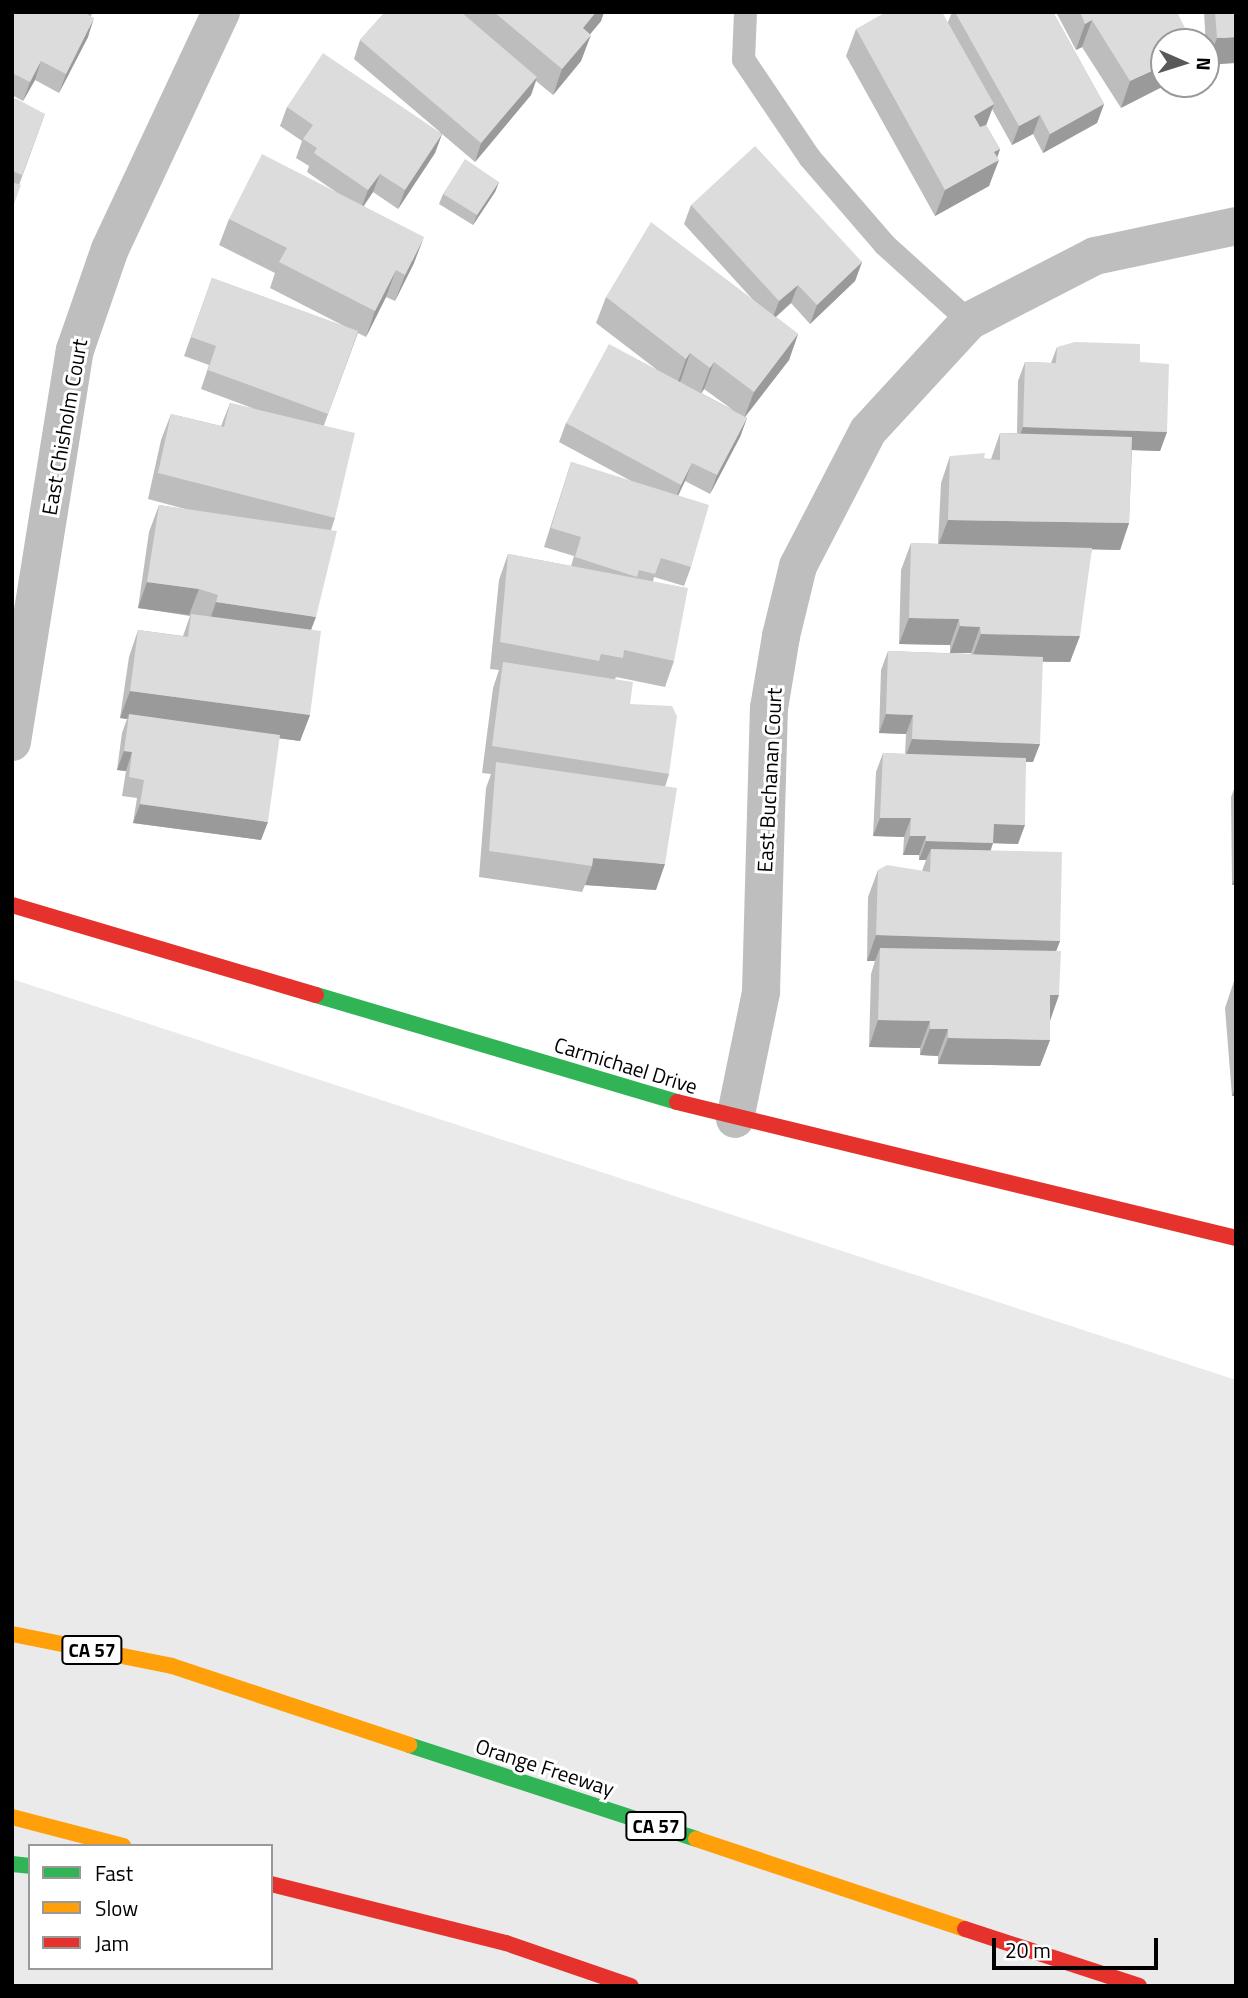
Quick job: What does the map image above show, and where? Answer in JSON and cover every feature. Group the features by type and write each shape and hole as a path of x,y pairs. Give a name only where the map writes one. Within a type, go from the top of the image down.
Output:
{"main road":[{"name":"Carmichael Drive","path":"12,905 735,1119 1236,1238"},
{"path":"49,1622 172,1666"},
{"name":"Orange Freeway","path":"12,1634 172,1666 1139,1986"},
{"path":"12,1817 115,1844"},
{"path":"273,1885 506,1943 631,1986"},
{"path":"285,1908 506,1943"}],"street":[{"name":"East Chisholm Court","path":"12,742 75,350 110,249 221,12"},
{"name":"East Buchanan Court","path":"735,1119 761,992 769,708 798,566 868,431 970,321 1095,256 1236,226"}],"lane":[{"path":"745,12 743,59 809,157 884,244 970,321"}],"shaded area":[{"path":"12,979 1236,1380 1236,1986 12,1986"}],"building":[{"path":"12,12 83,12 94,18 66,74 41,61 30,82 12,73"},
{"path":"385,12 461,12 537,77 481,143 360,40"},
{"path":"494,12 596,12 583,28 591,35 562,69"},
{"path":"886,12 942,12 994,104 974,116 980,127 986,125 1000,149 994,152 999,160 945,190 856,29"},
{"path":"955,12 1053,12 1104,104 1050,134 1040,115 1019,126"},
{"path":"1080,12 1177,12 1185,28 1150,28 1150,72 1130,81 1092,20 1085,24"},
{"path":"1215,12 1236,12 1236,37 1220,38 1220,28 1216,28"},
{"path":"323,53 442,134 405,190 380,174 368,190 314,153 317,148 303,139 313,125 287,107"},
{"path":"15,98 45,114 22,175 12,171 12,104"},
{"path":"755,146 862,262 817,305 798,285 779,301 691,205"},
{"path":"262,154 424,237 405,275 396,270 375,311 279,262 287,248 229,219"},
{"path":"465,159 499,182 477,215 443,194"},
{"path":"12,182 21,185 12,209"},
{"path":"651,222 798,334 754,392 714,362 710,368 690,353 686,359 606,297"},
{"path":"212,278 358,331 328,414 208,370 216,346 191,337"},
{"path":"1075,342 1140,344 1140,362 1169,364 1167,432 1023,427 1025,362 1056,363 1057,347"},
{"path":"609,344 747,418 717,475 692,463 681,485 566,423"},
{"path":"230,403 355,433 335,518 158,473 171,414 224,427"},
{"path":"1000,433 1132,437 1129,523 948,520 950,456 985,453 984,459 1000,460"},
{"path":"571,462 709,505 691,567 661,558 655,574 639,570 637,577 575,557 581,537 551,528"},
{"path":"159,505 337,531 316,617 216,602 218,595 199,589 147,582"},
{"path":"911,543 1092,548 1080,636 981,634 980,627 960,626 959,619 909,618"},
{"path":"508,554 688,588 674,661 624,650 623,658 601,654 599,661 500,642"},
{"path":"191,614 321,631 310,715 130,691 138,630 188,637"},
{"path":"888,651 1043,657 1040,744 912,739 913,715 886,714"},
{"path":"503,662 633,682 630,704 672,706 677,716 669,774 492,746"},
{"path":"129,714 280,735 268,822 140,804 144,780 129,777 132,752 124,751"},
{"path":"883,753 1026,758 1025,825 994,824 993,843 926,841 926,836 910,836 911,818 880,818"},
{"path":"496,762 677,788 665,864 593,858 592,866 489,851"},
{"path":"931,849 1062,852 1060,941 876,935 878,870 887,865 930,872"},
{"path":"880,948 1061,951 1059,995 1050,995 1050,1040 948,1038 948,1029 930,1029 930,1021 878,1020"}],"traffic: fast":[{"path":"316,995 677,1102"},
{"path":"409,1745 696,1839"},
{"path":"12,1864 28,1866"}],"traffic: slow":[{"path":"12,1634 172,1666 409,1745"},
{"path":"12,1817 115,1844"},
{"path":"696,1839 965,1929"}],"traffic: jam":[{"path":"12,905 316,995"},
{"path":"677,1102 1236,1238"},
{"path":"273,1885 506,1943 631,1986"},
{"path":"965,1929 1139,1986"}]}
